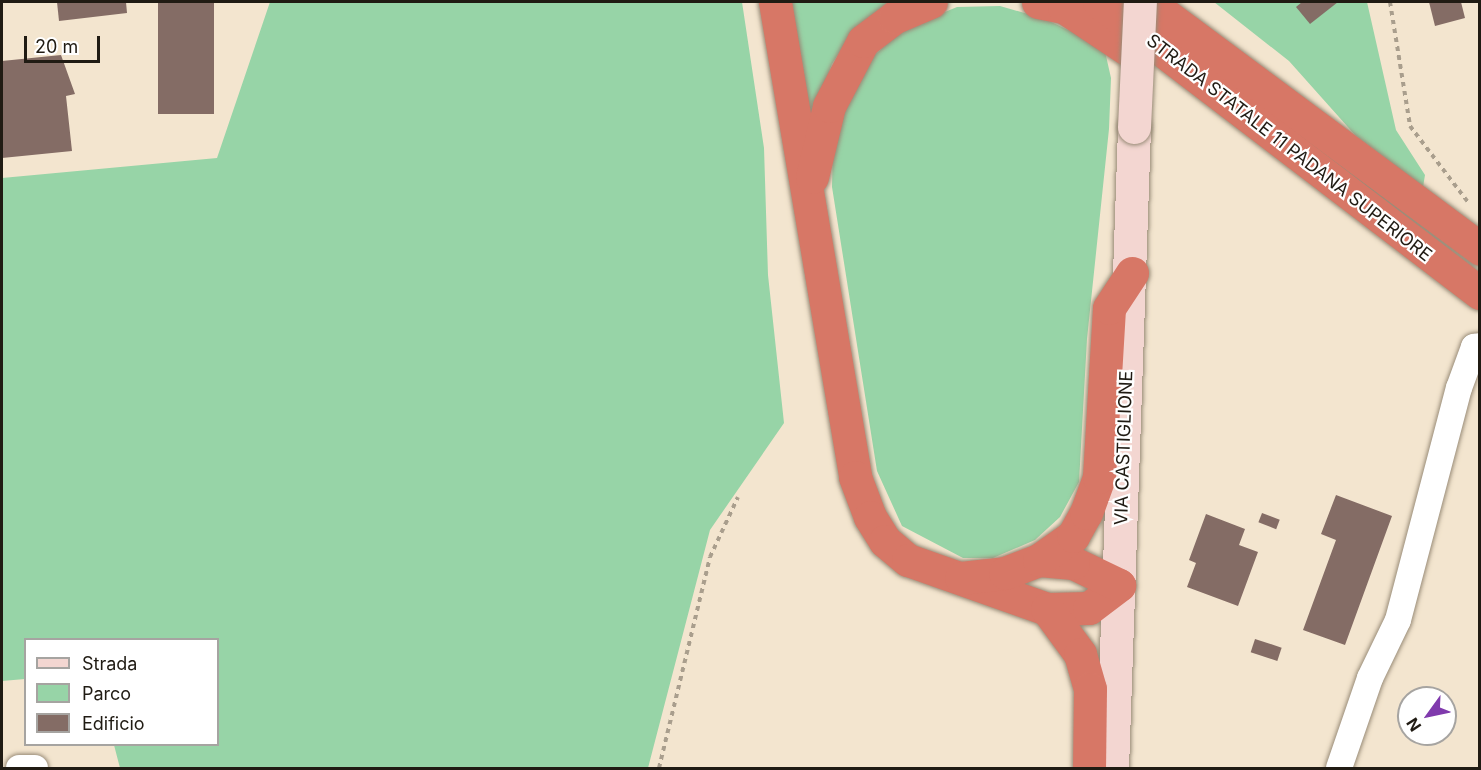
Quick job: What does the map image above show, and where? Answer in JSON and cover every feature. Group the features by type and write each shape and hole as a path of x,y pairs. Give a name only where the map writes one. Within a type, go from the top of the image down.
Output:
{"highway":[{"path":"775,2 809,191 855,477 885,541 908,560 954,579 1047,609 1089,608 1119,585 1073,563 1039,560"},
{"path":"809,191 829,106 843,70 863,41 895,17 931,2"},
{"path":"1038,2 1064,7 1347,194"},
{"name":"STRADA STATALE 11 PADANA SUPERIORE","path":"1099,2 1479,293"},
{"name":"STRADA STATALE 11 PADANA SUPERIORE","path":"1148,2 1479,249"},
{"path":"954,579 1005,573 1039,560 1073,536 1099,477 1109,308 1132,273"},
{"path":"1047,609 1080,654 1090,689 1089,768"}],"main road":[{"name":"VIA CASTIGLIONE","path":"1112,768 1132,273 1134,127 1140,2"}],"street":[{"path":"1339,768 1370,678 1398,620 1459,388 1474,347 1479,346"},
{"path":"19,768 34,768"}],"path":[{"path":"1390,2 1410,126 1472,207"},
{"path":"659,768 710,557 738,497"}],"green space":[{"path":"270,2 742,2 764,148 768,275 784,423 710,530 648,768 120,768 114,746 219,746 219,638 24,638 24,679 2,681 2,178 217,158"},
{"path":"786,2 888,2 853,31 832,64 813,114 803,116"},
{"path":"1214,2 1367,2 1396,130 1425,175 1423,187 1355,135 1289,61"},
{"path":"1000,6 1045,19 1104,47 1111,78 1109,129 1087,339 1079,482 1060,517 1035,540 993,558 963,558 902,526 877,471 832,187 833,142 842,103 870,59 904,29 957,7"}],"building":[{"path":"57,2 126,2 127,13 59,21"},
{"path":"158,2 214,2 214,114 158,114"},
{"path":"1302,2 1338,2 1310,24 1296,7"},
{"path":"1429,2 1461,2 1465,18 1435,26"},
{"path":"61,55 75,94 66,96 72,151 2,158 2,61"},
{"path":"1336,495 1392,516 1345,645 1303,630 1336,540 1321,534"},
{"path":"1262,513 1280,520 1276,529 1258,522"},
{"path":"1206,514 1245,529 1239,545 1258,552 1238,606 1187,587 1196,563 1189,560"},
{"path":"1255,639 1282,648 1277,661 1251,652"}]}
